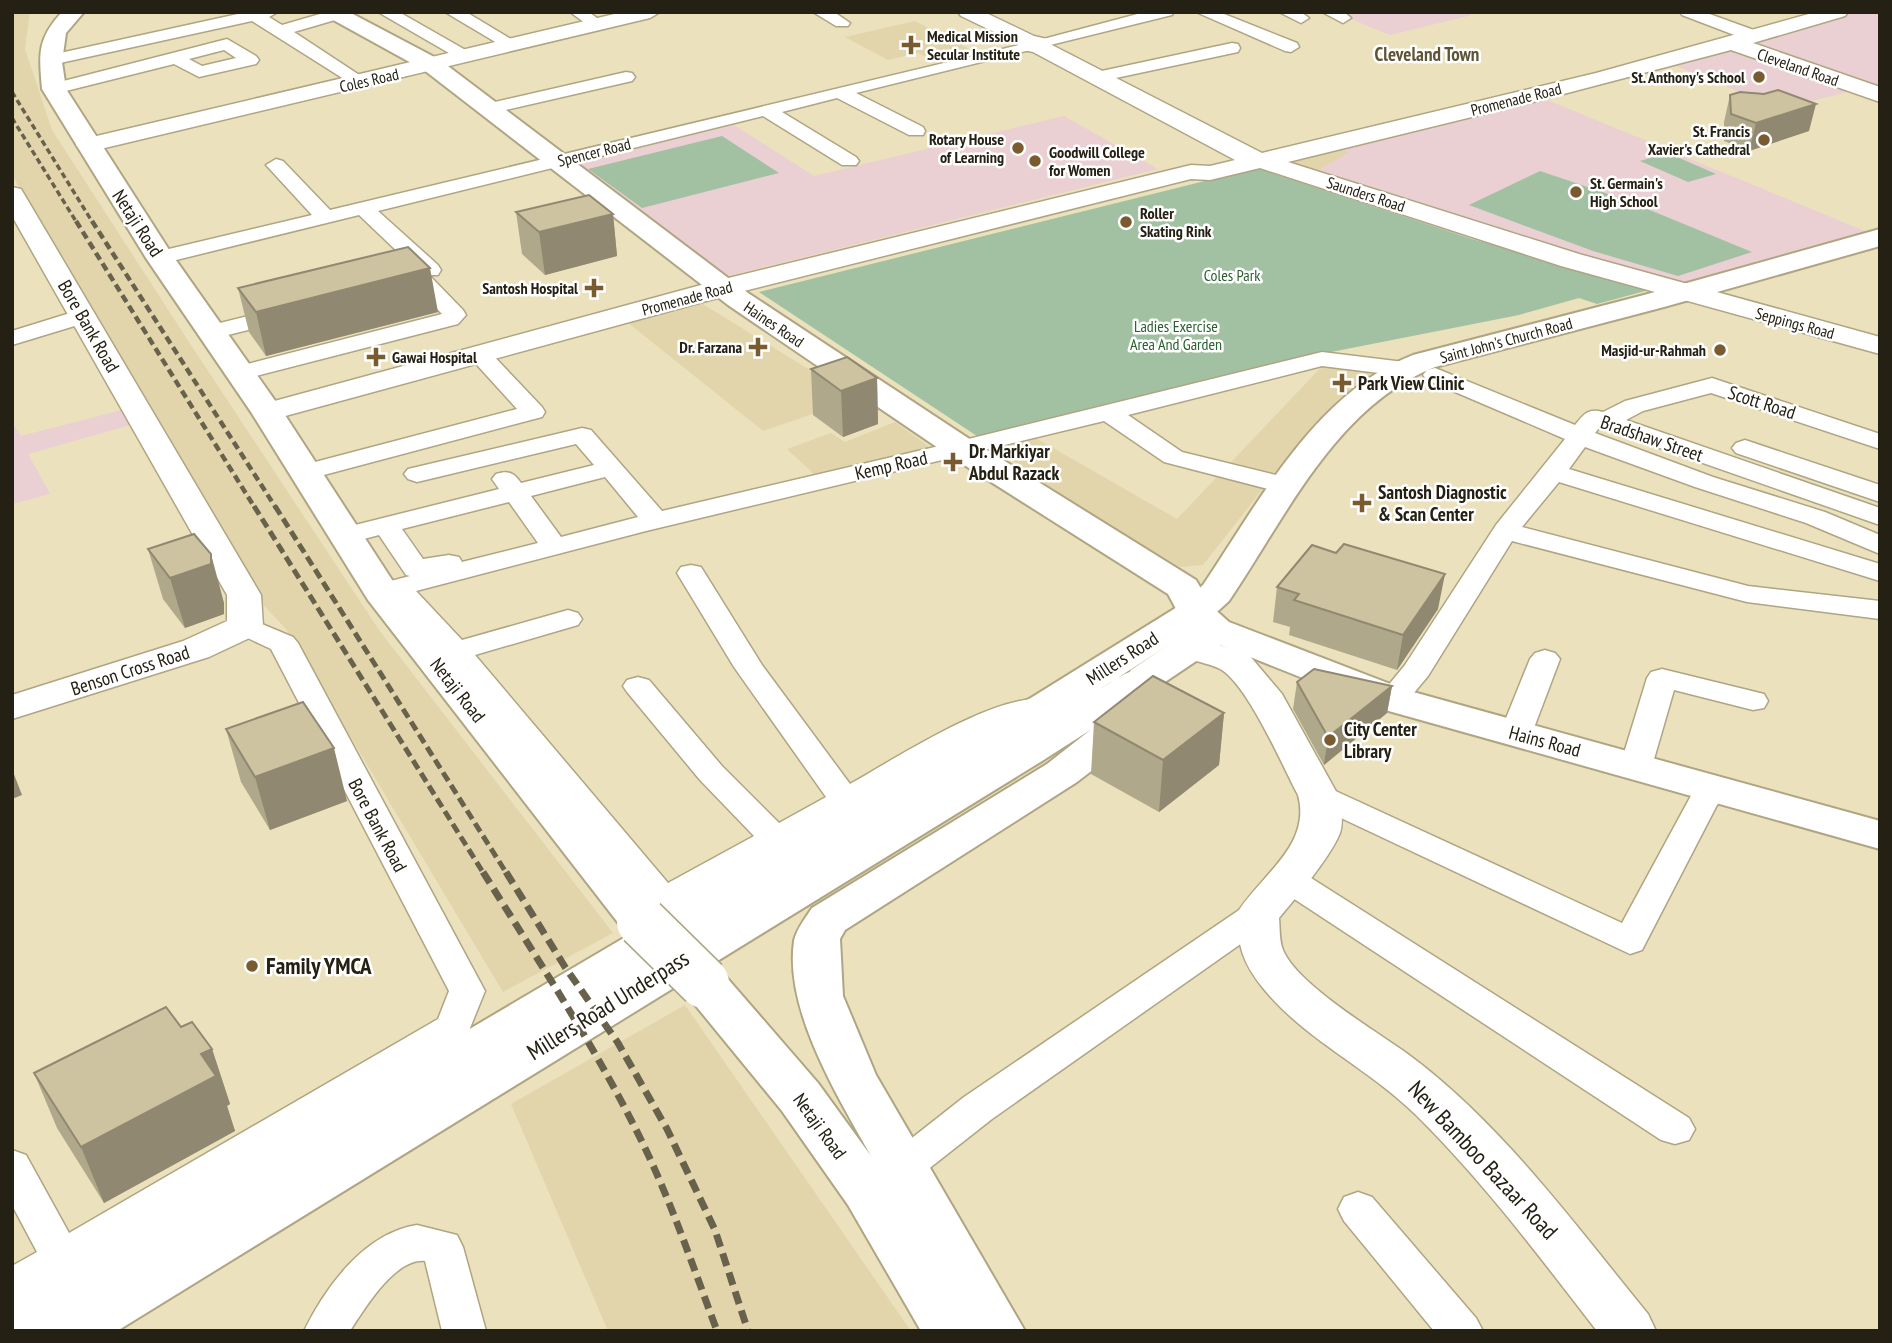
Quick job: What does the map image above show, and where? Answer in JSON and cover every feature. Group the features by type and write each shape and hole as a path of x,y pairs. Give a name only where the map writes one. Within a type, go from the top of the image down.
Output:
{"main road":[{"path":"52,75 55,32 75,12"},
{"name":"Haines Road","path":"339,13 432,65 722,288 962,449 1183,589 1203,636"},
{"name":"Netaji Road","path":"52,75 88,145 160,258 267,412 348,540 642,922 704,983 800,1097 866,1190 951,1331"},
{"name":"Saint John's Church Road","path":"1203,636 1328,458 1356,425 1383,404 1435,375 1698,296 1880,237"},
{"name":"Saint John's Church Road","path":"1203,636 1224,583 1312,449 1338,419 1404,369 1423,362 1880,250"},
{"name":"Millers Road Underpass","path":"69,1331 1028,752 1145,678 1203,636"},
{"name":"Hains Road","path":"1203,636 1392,699 1880,835"},
{"name":"Millers Road","path":"1048,705 1203,636"},
{"path":"998,1331 853,1079 819,996 817,939 828,919 1062,774 1128,723 1146,705 1145,678"},
{"name":"Millers Road Underpass","path":"12,1328 1048,705"}],"street":[{"path":"386,12 467,57"},
{"path":"453,12 514,36"},
{"path":"578,12 598,25"},
{"name":"Coles Road","path":"88,145 467,57 514,36 538,39 650,12"},
{"path":"821,12 842,23"},
{"name":"Saunders Road","path":"968,12 1254,158 1570,260 1698,296"},
{"name":"Spencer Road","path":"160,258 1166,12"},
{"path":"1204,12 1291,47"},
{"name":"Cleveland Road","path":"1688,12 1736,38 1880,96"},
{"name":"Promenade Road","path":"1736,38 1807,12"},
{"name":"Promenade Road","path":"267,412 722,288 1191,172 1210,173 1254,158 1838,12"},
{"path":"280,31 339,13"},
{"path":"52,75 263,14 280,31 361,82"},
{"path":"1097,77 1232,48"},
{"path":"52,75 177,58"},
{"path":"52,75 109,64"},
{"path":"577,73 595,84"},
{"path":"488,109 626,77"},
{"path":"839,92 916,131"},
{"path":"766,110 849,161"},
{"path":"276,165 326,218"},
{"name":"Bore Bank Road","path":"12,1288 453,1028 467,991 283,643 245,626 244,595 83,316 16,206"},
{"path":"363,208 430,270"},
{"path":"240,373 455,315 422,281 376,290"},
{"name":"Seppings Road","path":"1698,296 1880,346"},
{"path":"212,332 311,307"},
{"path":"12,338 83,316"},
{"path":"305,472 533,412 479,354"},
{"name":"Kemp Road","path":"389,590 652,517 962,449 1322,359 1404,369"},
{"path":"1435,375 1578,437 1707,483 1847,527 1880,545"},
{"name":"Scott Road","path":"1604,421 1634,406 1712,385 1880,442"},
{"path":"1108,412 1173,457 1287,486"},
{"name":"Bradshaw Street","path":"1392,699 1417,670 1505,531 1554,472 1594,417 1880,517"},
{"path":"392,534 413,567 421,569 548,537 652,517 584,436 579,434 417,474"},
{"path":"1745,448 1880,494"},
{"path":"489,456 548,537"},
{"path":"348,540 613,470"},
{"path":"1554,472 1880,573"},
{"path":"348,540 392,534 517,495"},
{"path":"1505,531 1747,593 1880,610"},
{"path":"691,573 749,667 845,801"},
{"path":"389,590 456,651 663,901 1000,715 1048,705"},
{"path":"456,651 568,619"},
{"name":"Benson Cross Road","path":"12,707 196,649 245,626"},
{"path":"903,1167 978,1108 1258,915 1288,879 1320,832 1322,808 1318,795 1263,694 1203,636"},
{"path":"1516,733 1545,659"},
{"path":"1636,766 1662,678 1753,701"},
{"path":"638,686 711,773 776,839"},
{"path":"1318,795 1630,941 1704,799 1716,788"},
{"path":"1288,879 1675,1129"},
{"name":"New Bamboo Bazaar Road","path":"1258,915 1262,955 1297,997 1371,1050 1432,1100 1557,1238 1624,1329"},
{"path":"12,1167 61,1258"},
{"path":"1358,1209 1461,1331"},
{"path":"326,1331 362,1279 395,1248 416,1242 442,1247 464,1331"}],"shaded area":[{"path":"12,12 30,12 25,49 52,130 187,339 379,630 613,933 503,992 286,629 254,595 12,175"},
{"path":"1334,12 1465,12 1472,15 1390,35"},
{"path":"1847,12 1880,12 1880,88 1744,43"},
{"name":"Medical Mission Secular Institute","path":"915,21 977,53 937,62 918,53 888,60 845,37"},
{"name":"St. Anthony's School","path":"1733,48 1851,91 1782,109 1671,64"},
{"name":"St. Germain's High School","path":"1540,97 1867,232 1680,285 1317,171 1349,152 1331,146"},
{"path":"1064,116 1158,169 720,278 576,163 734,125 814,176"},
{"path":"1331,146 1350,152 1317,171 1279,159"},
{"path":"698,301 857,399 763,431 627,322"},
{"path":"1326,362 1376,372 1322,417 1203,565 1180,567 1025,475 1014,462 1011,445 1034,437 1177,519"},
{"path":"122,410 130,425 28,454 50,494 12,504 12,422 21,436"},
{"path":"895,422 931,448 815,475 787,449 831,433 845,442"},
{"path":"685,1005 911,1331 608,1331 511,1104"}],"green space":[{"path":"722,136 779,173 642,208 588,169"},
{"path":"1668,153 1716,174 1688,182 1640,161"},
{"name":"Coles Park","path":"1257,168 1472,239 1649,290 1597,304 1579,298 1519,315 1321,354 980,438 759,292"},
{"path":"1540,171 1623,199 1752,252 1678,276 1593,251 1469,205"}],"building":[{"path":"1778,90 1816,104 1756,123 1731,114 1730,95 1740,92 1764,94"},
{"path":"589,195 613,214 539,232 516,212"},
{"path":"408,247 430,268 256,312 238,288"},
{"path":"847,357 877,378 841,391 811,369"},
{"path":"194,534 211,554 211,564 170,578 148,549"},
{"path":"1344,544 1445,574 1403,635 1294,600 1299,594 1277,587 1312,545 1336,553"},
{"path":"1314,669 1392,686 1328,737 1297,682"},
{"path":"1153,676 1224,713 1163,760 1094,722"},
{"path":"303,702 334,748 255,777 226,729"},
{"path":"166,1007 181,1027 192,1022 212,1049 201,1054 216,1076 81,1147 34,1073"}],"railway":[{"path":"12,92 93,223"},
{"path":"12,118 77,223"},
{"path":"76,221 255,508"},
{"path":"92,221 276,508"},
{"path":"254,506 484,874"},
{"path":"275,506 507,874"},
{"path":"483,872 568,1008 627,1112 665,1193 717,1331"},
{"path":"506,872 565,967 618,1043 667,1129 715,1230 748,1331"}],"place":[{"name":"Medical Mission Secular Institute","path":"911,45"},
{"name":"St. Anthony's School","path":"1759,77"},
{"name":"St. Francis Xavier's Cathedral","path":"1764,140"},
{"name":"Rotary House of Learning","path":"1018,148"},
{"name":"Goodwill College for Women","path":"1035,161"},
{"name":"St. Germain's High School","path":"1576,192"},
{"name":"Roller Skating Rink","path":"1126,222"},
{"name":"Santosh Hospital","path":"594,288"},
{"name":"Dr. Farzana","path":"758,347"},
{"name":"Masjid-ur-Rahmah","path":"1720,350"},
{"name":"Gawai Hospital","path":"376,357"},
{"name":"Park View Clinic","path":"1342,383"},
{"name":"Dr. Markiyar Abdul Razack","path":"953,462"},
{"name":"Santosh Diagnostic & Scan Center","path":"1362,503"},
{"name":"City Center Library","path":"1330,740"},
{"name":"Family YMCA","path":"252,966"}],"district":[{"name":"Cleveland Town","path":"1427,54"}],"park label":[{"name":"Ladies Exercise Area And Garden","path":"1176,335"}]}
